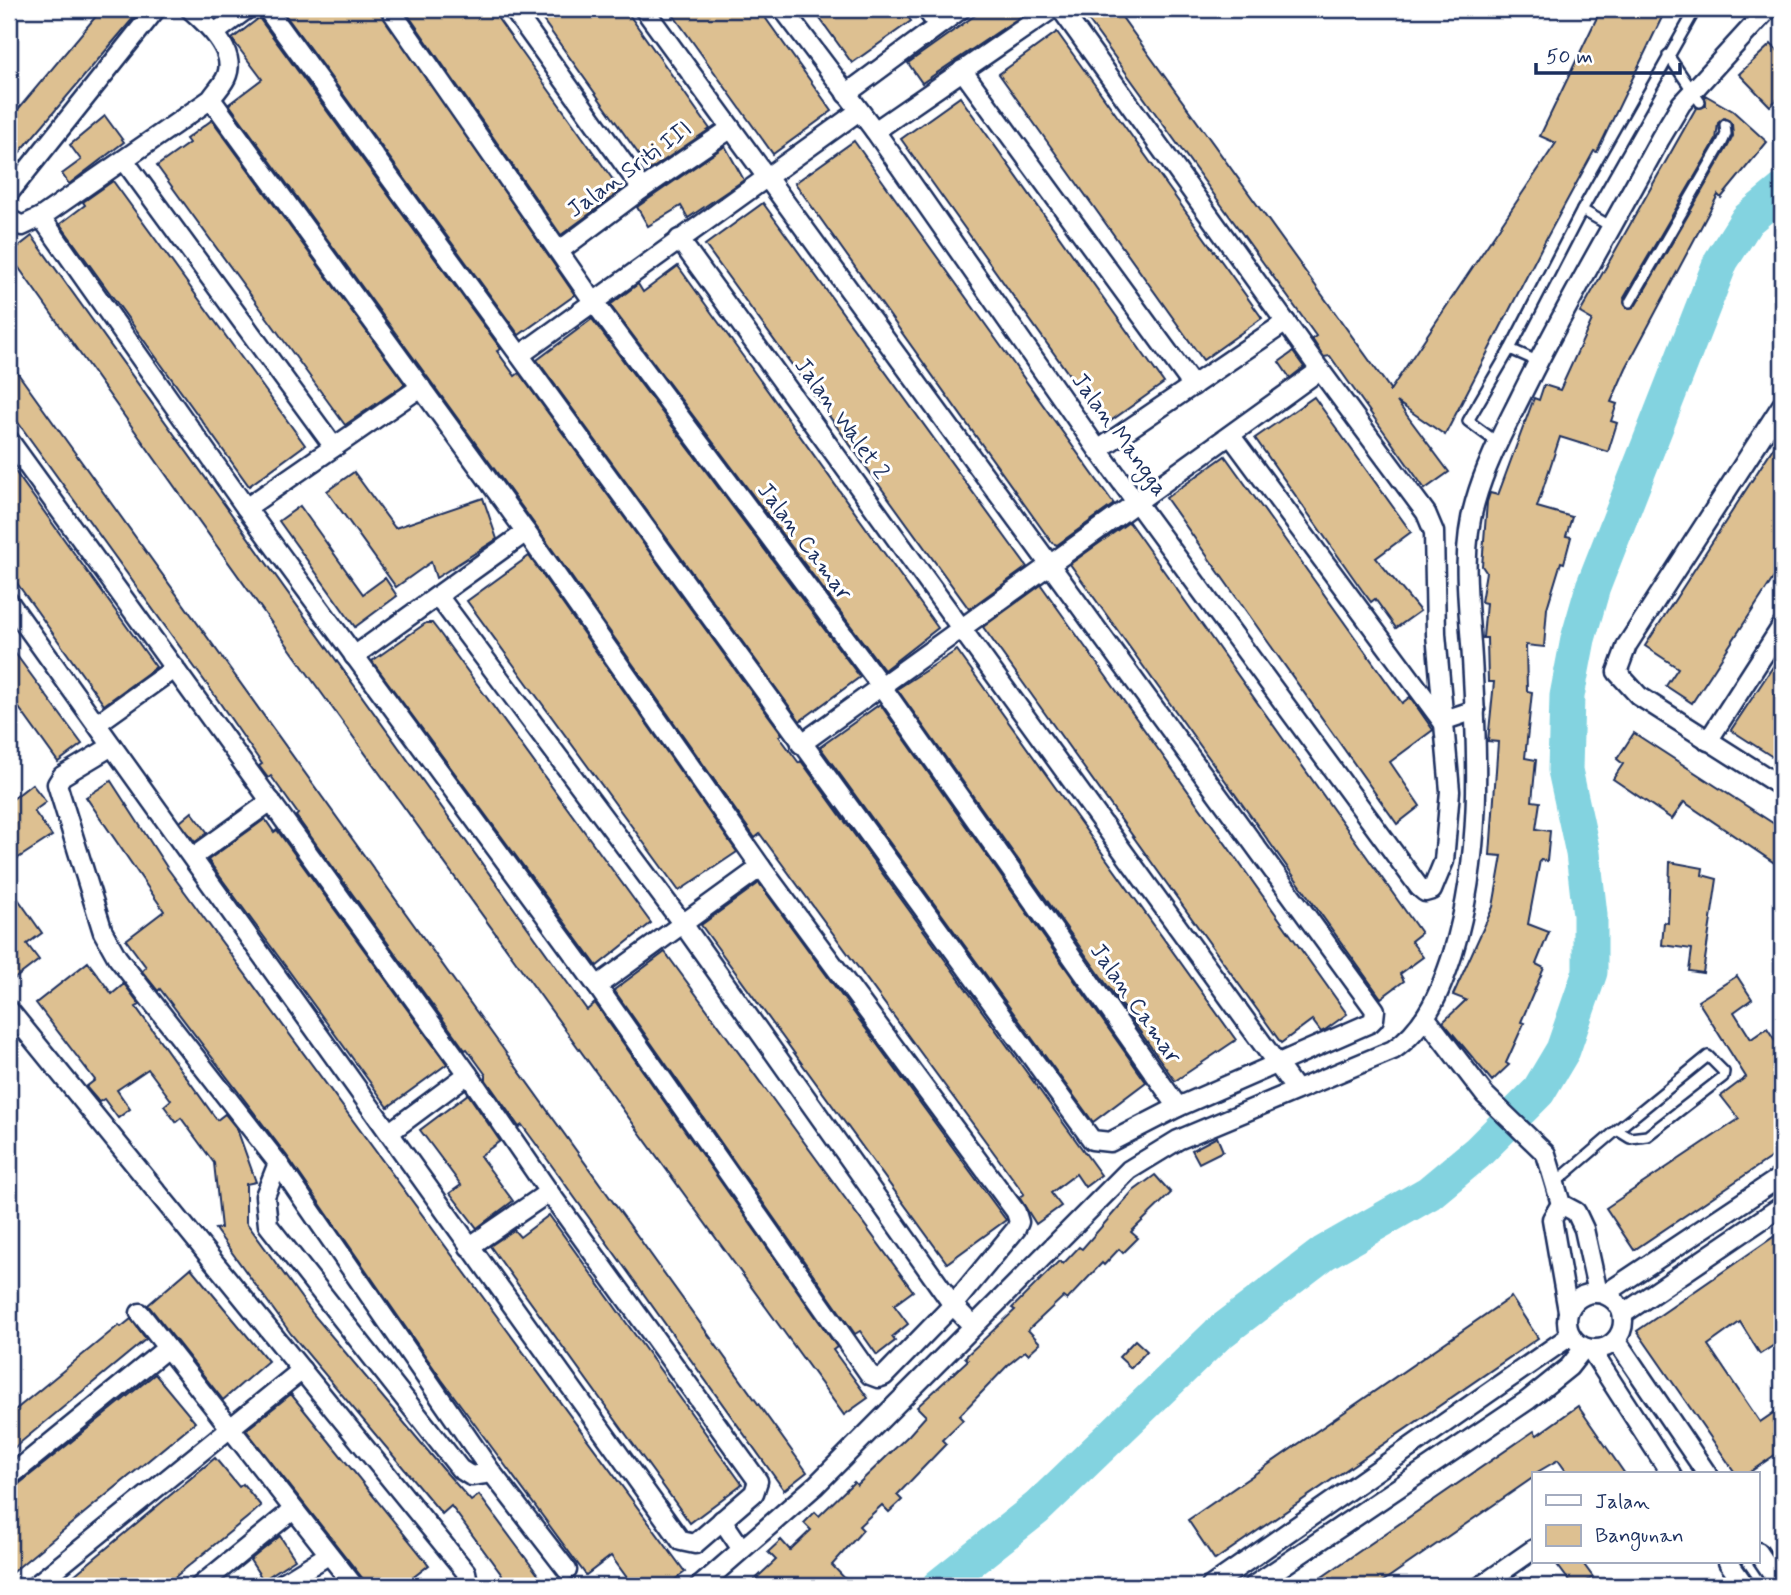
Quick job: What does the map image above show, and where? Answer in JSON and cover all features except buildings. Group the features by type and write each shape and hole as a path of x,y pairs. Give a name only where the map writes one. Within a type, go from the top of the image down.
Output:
{"street":[{"path":"9,193 156,9"},
{"path":"9,219 22,226 41,217 211,99 228,69 216,32 190,9"},
{"path":"216,32 247,9"},
{"path":"267,9 1092,1140 1110,1142 1178,1107 1370,1023 1375,1010 645,9"},
{"name":"Jalan Camar","path":"390,9 593,301 882,687 1178,1107"},
{"path":"513,9 642,189"},
{"name":"Jalan Mangga","path":"783,9 875,131 1098,450 1425,892 1432,890 1444,861 1450,792 1442,721"},
{"path":"926,9 938,25"},
{"path":"846,94 961,9"},
{"path":"875,131 1052,9"},
{"path":"1061,9 1426,513 1434,532 1433,588 1442,721"},
{"path":"700,1586 816,1485 1109,1188 1149,1155 1393,1049 1412,1035 1426,1018 1448,966 1470,878 1477,825 1475,710 1465,590 1467,550 1475,502 1498,443 1537,361 1660,139 1768,9"},
{"path":"962,70 1193,386"},
{"path":"41,217 246,508 597,986 870,1375 878,1378 884,1376 953,1305 1016,1229 1019,1217 761,867 526,532 211,99"},
{"path":"520,355 859,111"},
{"name":"Jalan Sriti III","path":"559,251 642,189 730,129"},
{"path":"124,160 334,447"},
{"name":"Jalan Walet 2","path":"679,239 1296,1090"},
{"path":"1098,450 1286,322"},
{"path":"801,744 1051,567 1320,370"},
{"path":"246,508 421,387"},
{"path":"1782,405 1628,645 1616,672 1629,688 1782,787"},
{"path":"1231,436 1442,721"},
{"path":"9,440 468,1074 549,1192 758,1481 754,1493 695,1544 681,1541 9,602"},
{"path":"354,656 526,532"},
{"path":"438,596 683,924 953,1305 974,1326"},
{"path":"1708,741 1782,626"},
{"path":"98,723 175,668"},
{"path":"1442,721 1475,710"},
{"path":"112,746 62,776 57,784 103,932 117,957 278,1163 492,1473 567,1570"},
{"path":"193,857 271,801"},
{"path":"597,986 761,867"},
{"path":"9,1010 466,1572 463,1586"},
{"path":"1426,1018 1485,1095 1540,1145 1546,1154 1561,1204 1576,1212 1584,1229 1602,1294"},
{"path":"390,1132 468,1074"},
{"path":"278,1163 265,1196 268,1226 460,1469 471,1476 492,1473"},
{"path":"1602,1294 1782,1176"},
{"path":"469,1247 549,1192"},
{"path":"1561,1204 1552,1219 1570,1336 1587,1349 1670,1472"},
{"path":"1623,1314 1782,1206"},
{"path":"1239,1567 1254,1586 1528,1400 1587,1349 1609,1346 1623,1328 1623,1314 1616,1302 1602,1294 1586,1294 1575,1300 1568,1311"},
{"path":"140,1313 354,1586"},
{"path":"1219,1584 1239,1567 1570,1336"},
{"path":"1616,1340 1706,1472"},
{"path":"9,1477 167,1348"},
{"path":"35,1586 302,1370"},
{"path":"200,1586 293,1510"},
{"path":"723,1520 741,1548"},
{"path":"1481,1586 1532,1550"},
{"path":"278,1586 328,1555"},
{"path":"1760,1555 1781,1586"},
{"path":"1729,1564 1745,1586"}],"lane":[{"path":"1498,443 1468,421 1694,12"},
{"path":"1668,55 1696,97"},
{"path":"1630,302 1726,134 1725,125"},
{"path":"1583,211 1612,227"},
{"path":"1510,349 1537,361"},
{"path":"1554,1184 1618,1130 1708,1056 1724,1072 1723,1077 1647,1136 1630,1138 1618,1130"}],"waterway":[{"path":"939,1586 1037,1508 1218,1334 1324,1253 1429,1193 1477,1153 1538,1092 1563,1050 1590,972 1590,915 1583,853 1565,770 1567,696 1578,639 1593,587 1721,261 1747,220 1782,191"}]}
